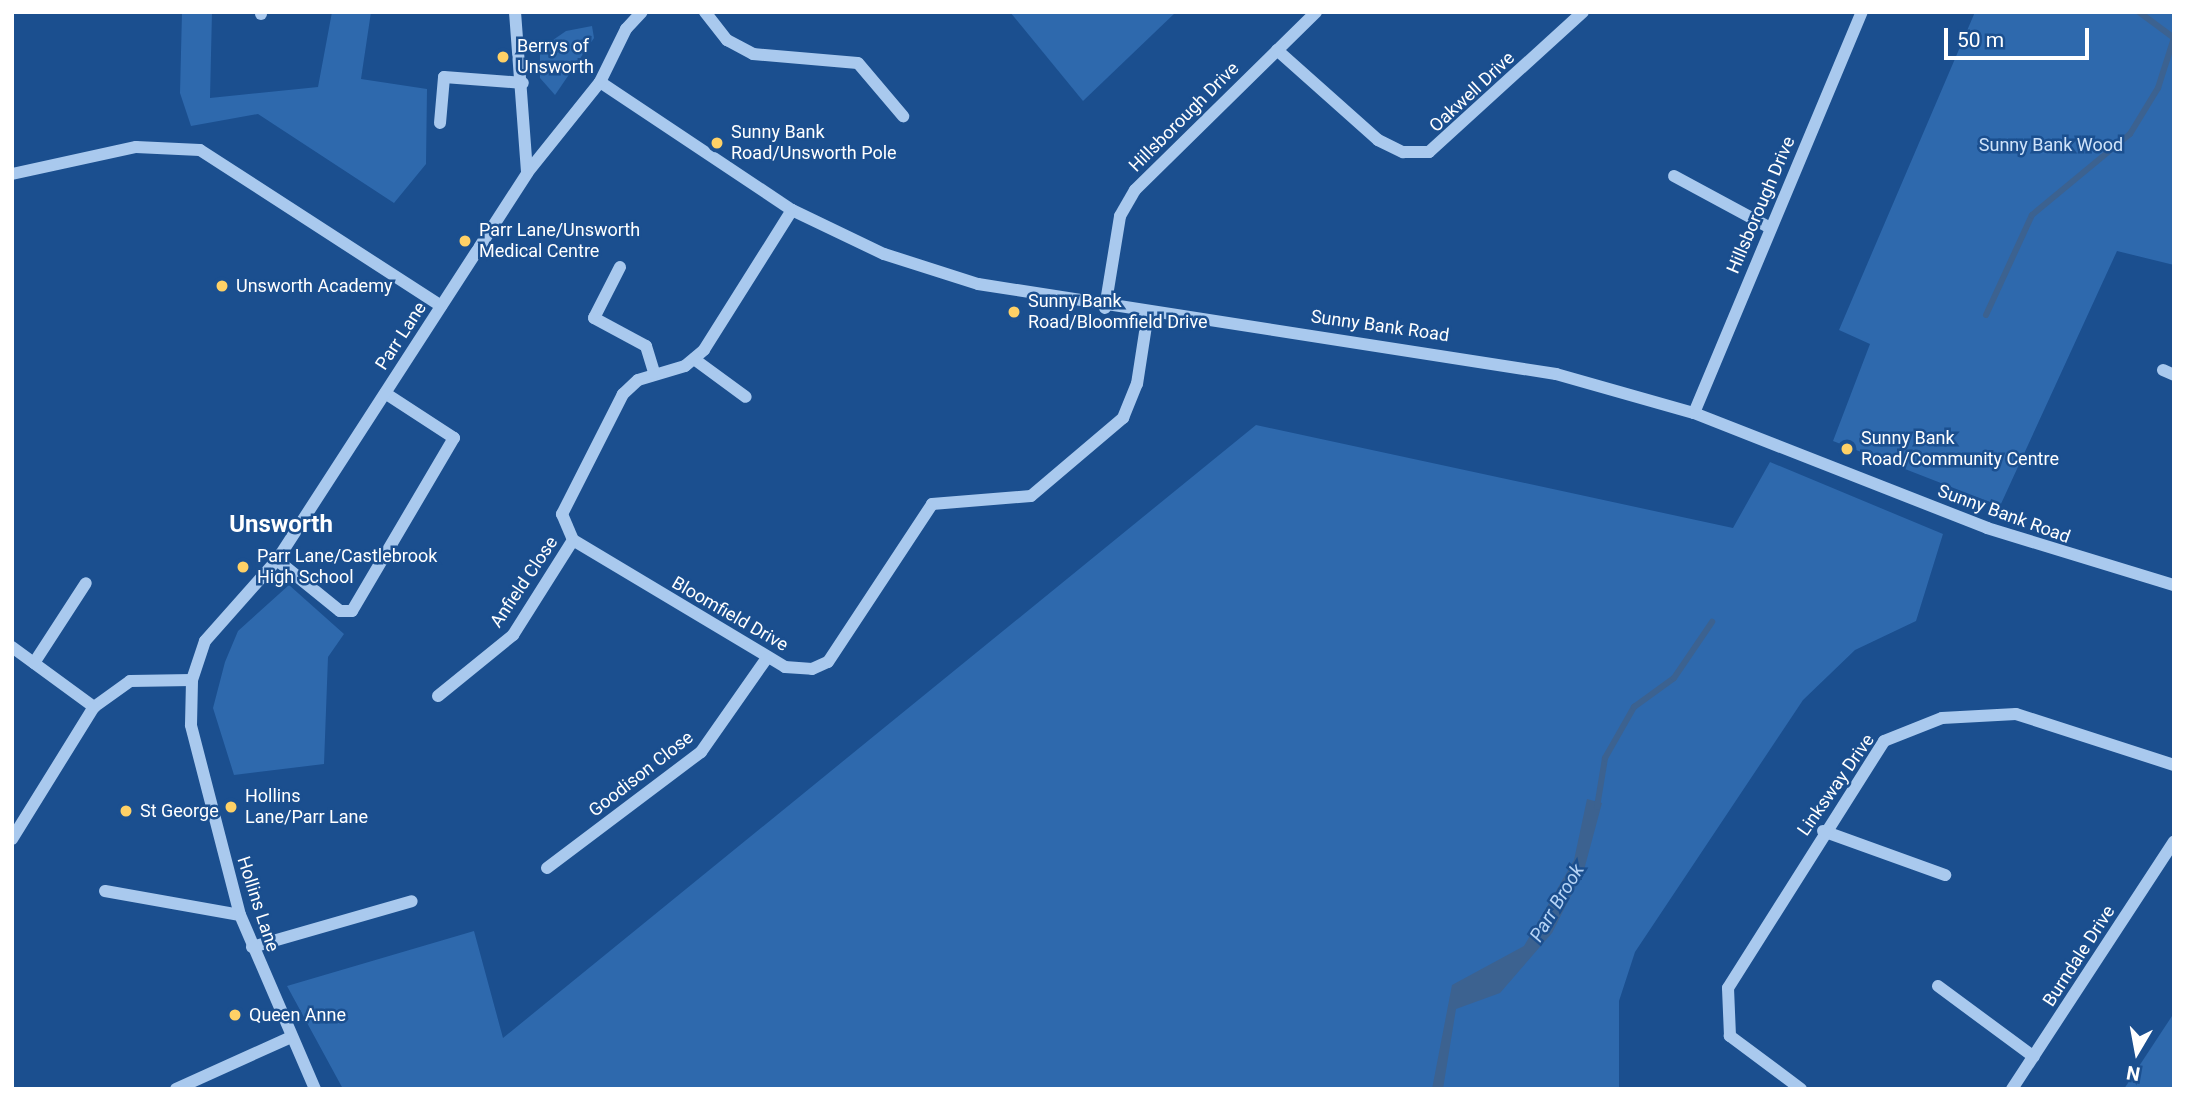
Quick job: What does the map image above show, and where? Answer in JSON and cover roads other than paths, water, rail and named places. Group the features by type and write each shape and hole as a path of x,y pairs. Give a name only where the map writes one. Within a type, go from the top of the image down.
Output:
{"street":[{"path":"515,12 523,83 527,173"},
{"name":"Parr Lane","path":"192,680 205,641 277,561 527,173 600,82 626,29 642,12"},
{"path":"705,12 727,40 753,54 858,63 903,116"},
{"name":"Hillsborough Drive","path":"1105,308 1120,216 1135,190 1316,12"},
{"name":"Oakwell Drive","path":"1277,50 1378,140 1403,152 1429,152 1583,12"},
{"name":"Hillsborough Drive","path":"1694,412 1862,12"},
{"path":"440,123 444,77 523,83"},
{"name":"Sunny Bank Road","path":"600,82 792,209 884,254 966,281 1105,308 1492,359 1694,412 1977,524 2174,585"},
{"path":"12,174 136,147 200,150 441,306"},
{"path":"1674,176 1770,228"},
{"path":"573,540 563,503 623,394 654,373 694,359 792,209"},
{"path":"620,267 594,318 646,346 654,373"},
{"name":"Bloomfield Drive","path":"573,540 766,659 804,670 828,662 923,511 941,500 1031,496 1123,418 1137,384 1148,313"},
{"path":"694,359 746,397"},
{"path":"277,561 340,611 352,611 454,438 385,393"},
{"name":"Anfield Close","path":"438,696 513,635 573,540"},
{"path":"34,663 86,583"},
{"path":"12,647 94,707"},
{"name":"Goodison Close","path":"547,868 701,752 766,659"},
{"path":"12,839 94,707 130,681 192,680"},
{"name":"Hollins Lane","path":"192,680 191,725 240,915 289,1038 315,1089"},
{"name":"Linksway Drive","path":"1801,1089 1730,1037 1728,988 1823,831 1884,741 1942,718 2016,714 2174,765"},
{"path":"1823,831 1945,875"},
{"name":"Burndale Drive","path":"2012,1089 2174,841"},
{"path":"2160,863 2174,871"},
{"path":"105,891 240,915"},
{"path":"252,947 412,901"},
{"path":"1938,986 2034,1057"},
{"path":"176,1089 289,1038"}],"water":[{"path":"1587,799 1602,803 1584,870 1552,933 1500,993 1456,1009 1443,1089 1432,1089 1452,985 1524,946 1574,860"}],"waterway":[{"name":"Parr Brook","path":"1986,315 2032,215 2130,134 2158,88 2174,38 2139,12"},
{"name":"Parr Brook","path":"1597,807 1605,758 1634,707 1674,678 1712,622"}],"place":[{"name":"Berrys of Unsworth","path":"503,57"},
{"name":"Sunny Bank Road/Unsworth Pole","path":"717,143"},
{"name":"Parr Lane/Unsworth Medical Centre","path":"465,241"},
{"name":"Unsworth Academy","path":"222,286"},
{"name":"Sunny Bank Road/Bloomfield Drive","path":"1014,312"},
{"name":"Sunny Bank Road/Community Centre","path":"1847,449"},
{"name":"Parr Lane/Castlebrook High School","path":"243,567"},
{"name":"Hollins Lane/Parr Lane","path":"231,807"},
{"name":"St George","path":"126,811"},
{"name":"Queen Anne","path":"235,1015"}],"district":[{"name":"Unsworth","path":"281,525"}],"park label":[{"name":"Sunny Bank Wood","path":"2051,145"}]}
